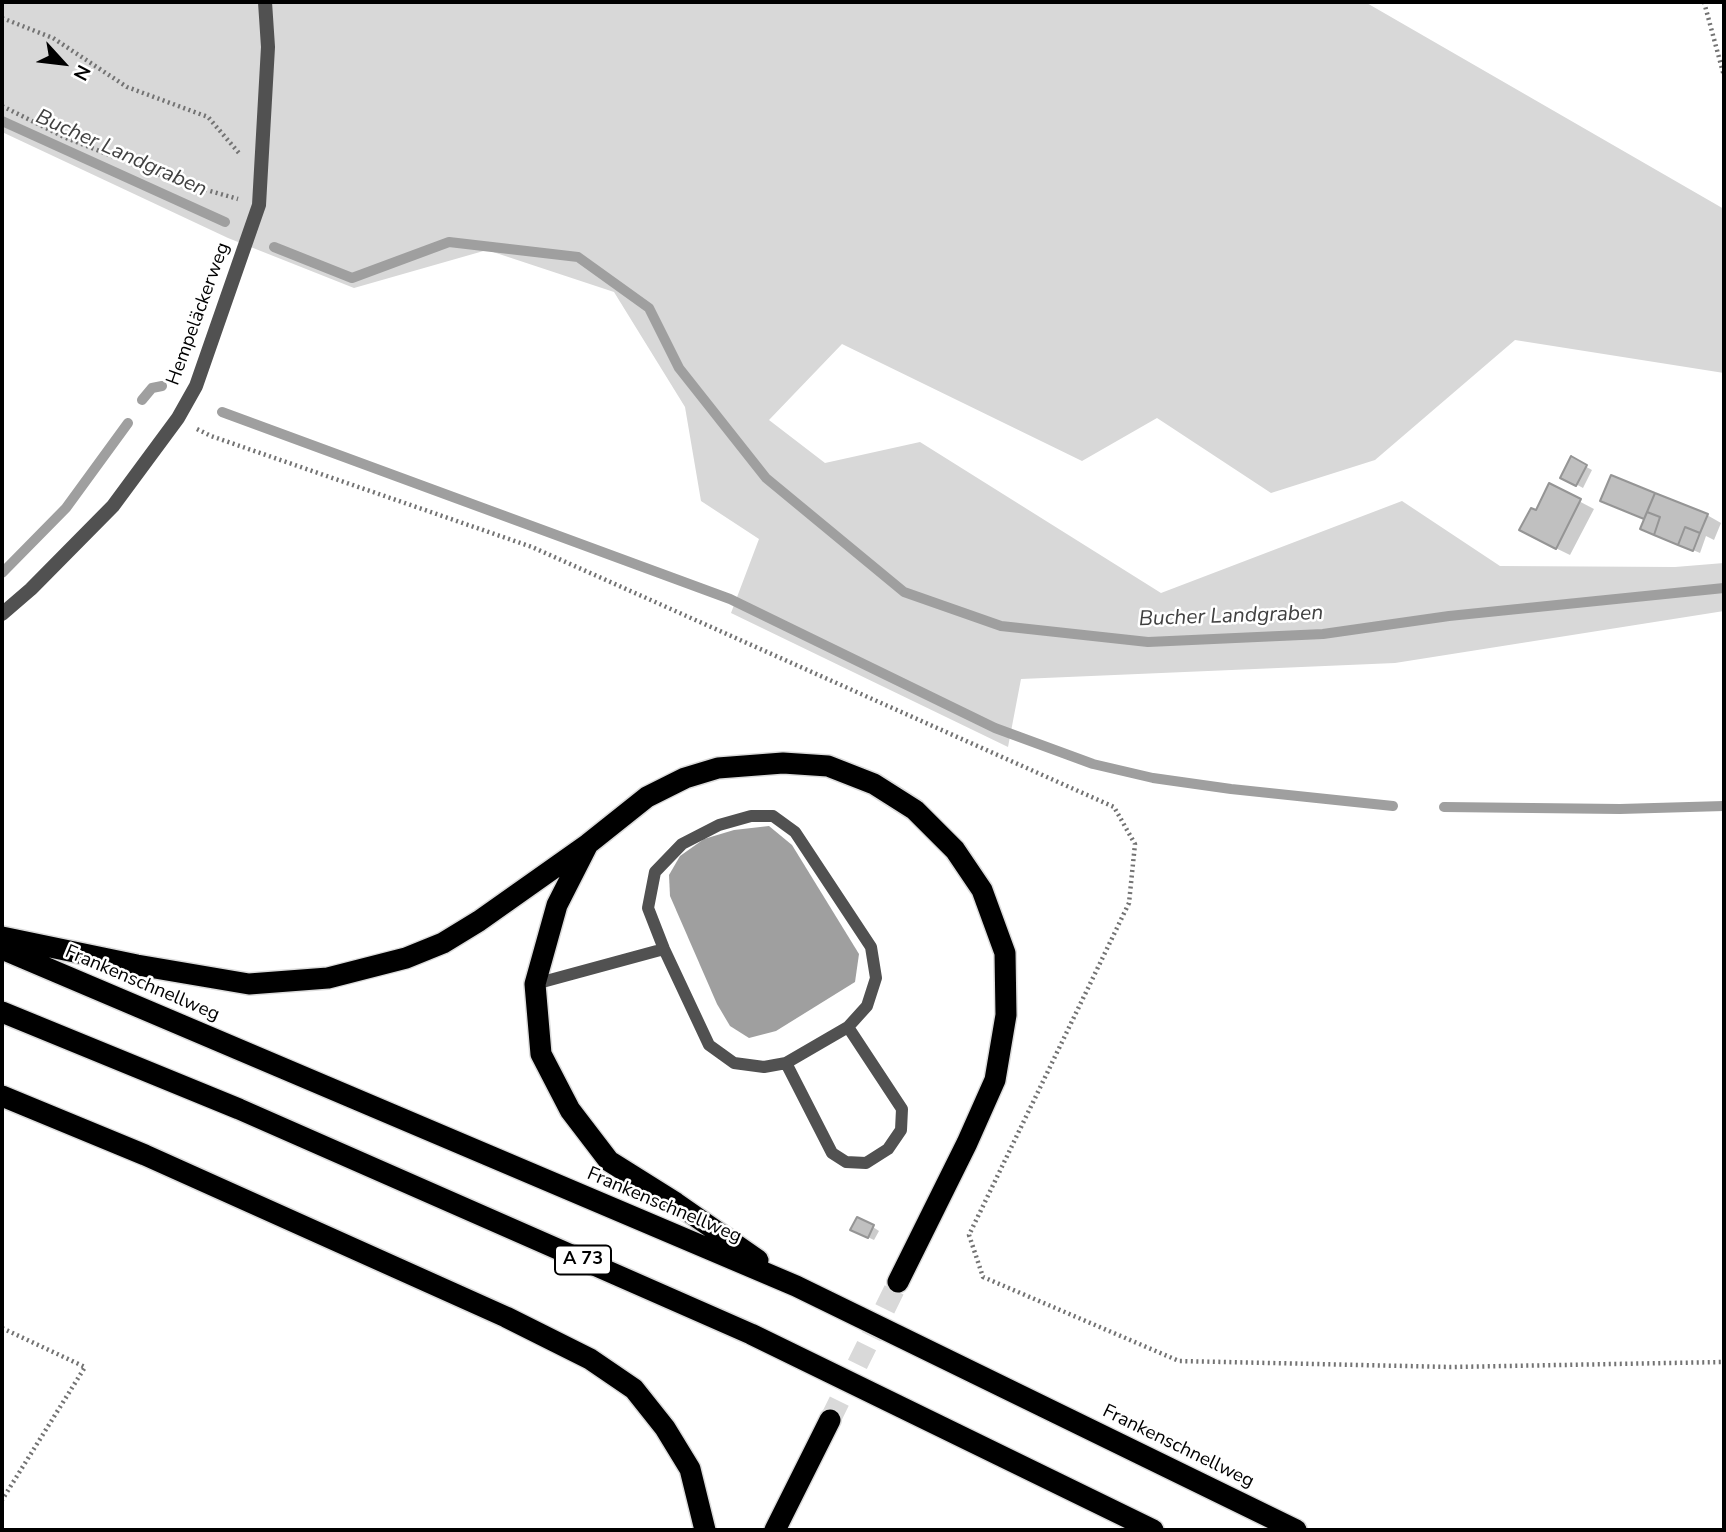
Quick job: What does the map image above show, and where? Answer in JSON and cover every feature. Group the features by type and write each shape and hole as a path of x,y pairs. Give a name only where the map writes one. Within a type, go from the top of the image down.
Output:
{"highway":[{"path":"2,937 137,965 249,984 328,978 406,958 443,943 479,921 588,844 647,797 685,778 718,768 783,763 828,766 874,783 915,810 955,850 982,890 1005,953 1006,1015 995,1080 898,1282"},
{"path":"588,844 557,905 535,984 541,1054 570,1111 609,1161 676,1203 796,1286"},
{"name":"Frankenschnellweg","path":"2,949 796,1286 1296,1530"},
{"name":"A 73","path":"2,1012 239,1109 751,1334 1153,1530"},
{"path":"2,1096 170,1166 506,1317 590,1359 634,1389 665,1428 690,1469 705,1530"},
{"path":"775,1530 830,1420"}],"street":[{"name":"Hempeläckerweg","path":"2,614 31,589 113,506 178,418 196,386 259,205 268,47 265,2"}],"lane":[{"path":"773,816 795,832 871,947 876,978 867,1006 848,1027 786,1063 764,1067 734,1063 709,1045 664,949 648,908 655,872 682,844 719,825 751,817 773,816"},
{"path":"535,984 664,949"},
{"path":"786,1063 832,1153 846,1162 866,1163 888,1149 901,1130 902,1109 848,1027"}],"path":[{"path":"1704,2 1724,76"},
{"path":"2,18 53,38 127,88 208,117 242,157"},
{"path":"2,106 64,137 175,181 259,205"},
{"path":"178,418 211,436 532,547 1114,807 1135,844 1129,903 969,1234 983,1277 1180,1361 1451,1367 1724,1362"},
{"path":"2,1328 85,1367 2,1500"}],"shaded area":[{"path":"2,2 1365,2 1724,209 1724,373 1515,340 1375,460 1271,493 1157,418 1082,461 842,344 769,420 825,463 920,442 1161,593 1402,501 1500,566 1675,567 1724,563 1724,611 1395,663 1021,679 1008,747 731,613 759,539 701,501 685,407 614,292 487,250 354,288 228,238 2,132"},
{"path":"769,826 792,845 859,954 855,982 776,1031 749,1038 730,1026 717,1004 670,896 669,875 680,856 704,839 734,830"}],"building":[{"path":"1571,456 1587,465 1576,486 1560,478"},
{"path":"1611,475 1655,493 1644,519 1600,501"},
{"path":"1549,483 1581,499 1556,549 1519,530 1531,508 1536,510"},
{"path":"1655,493 1708,514 1700,533 1685,527 1678,545 1654,535 1660,517 1647,512"},
{"path":"1647,512 1660,517 1654,535 1640,529"},
{"path":"1685,527 1700,533 1693,551 1678,545"},
{"path":"857,1217 874,1225 868,1238 850,1230"}],"waterway":[{"name":"Bucher Landgraben","path":"2,121 225,222"},
{"name":"Bucher Landgraben","path":"274,247 352,278 449,242 578,257 649,308 679,368 766,478 904,592 1001,626 1148,642 1323,634 1449,616 1724,588"},
{"path":"142,400 152,388 162,386"},
{"path":"222,412 730,599 995,728 1093,764 1153,778 1231,789 1393,806"},
{"path":"2,573 66,508 128,423"},
{"path":"1444,807 1620,809 1724,806"}],"tunnel":[{"path":"830,1420 898,1282"}]}
